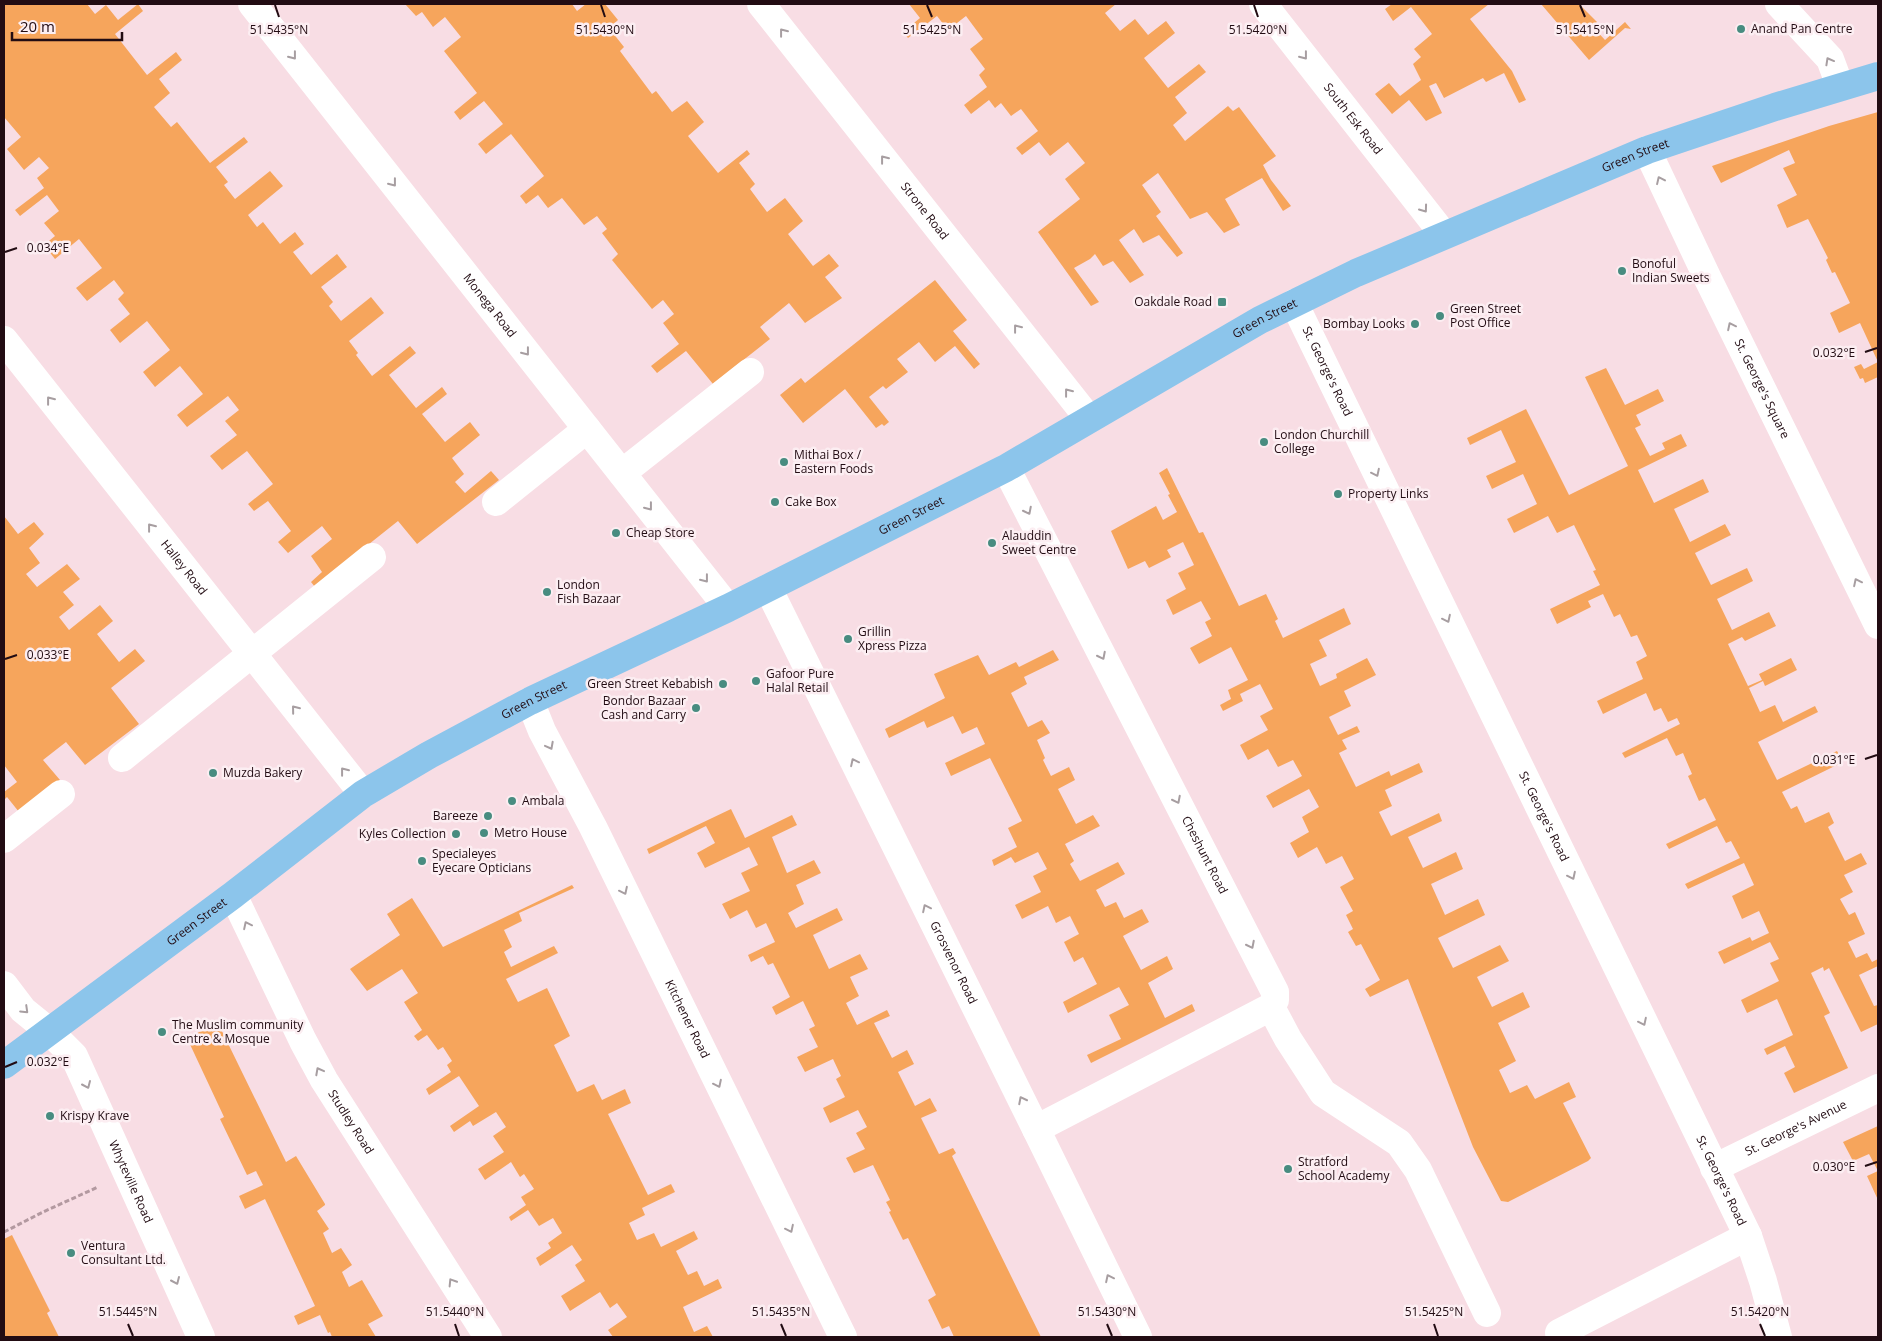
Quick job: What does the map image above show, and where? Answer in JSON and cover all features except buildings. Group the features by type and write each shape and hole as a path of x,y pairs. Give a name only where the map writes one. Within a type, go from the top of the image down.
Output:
{"main road":[{"name":"Green Street","path":"4,1065 233,896 363,794 429,755 530,701 728,608 1006,468 1260,320 1356,273 1647,150 1840,86 1878,76"}],"street":[{"name":"Monega Road","path":"252,4 728,608"},
{"name":"Strone Road","path":"761,4 1089,418"},
{"name":"South Esk Road","path":"1263,4 1444,235"},
{"path":"1779,4 1830,59 1840,86"},
{"name":"St. George's Square","path":"1647,150 1708,279 1878,625"},
{"name":"St. George's Road","path":"1294,303 1748,1236 1763,1281 1778,1337"},
{"name":"Halley Road","path":"4,340 363,794"},
{"path":"622,473 750,372"},
{"path":"496,502 587,429"},
{"name":"Cheshunt Road","path":"1006,468 1275,992 1275,1000 1271,1007"},
{"path":"122,758 372,557"},
{"name":"Grosvenor Road","path":"768,588 1138,1337"},
{"name":"Kitchener Road","path":"530,701 542,731 597,836 843,1337"},
{"path":"4,839 61,794"},
{"name":"Studley Road","path":"233,896 303,1041 324,1080 488,1337"},
{"name":"Whyteville Road","path":"4,985 23,1010 50,1032 74,1056 201,1337"},
{"path":"1036,1129 1271,1007 1288,1039 1323,1093 1399,1143 1418,1170 1487,1313"},
{"name":"St. George's Avenue","path":"1714,1168 1878,1088"},
{"path":"1559,1333 1748,1236"}],"path":[{"path":"4,1232 127,1174"}],"shaded area":[{"path":"4,4 87,4 95,14 106,5 118,20 138,4 143,11 115,34 147,75 176,52 182,60 159,79 170,93 154,107 171,127 177,122 210,163 244,137 248,142 216,167 228,182 224,185 235,199 270,171 283,186 248,215 257,227 263,222 280,244 295,232 304,244 293,252 311,275 337,254 347,267 321,287 333,302 329,306 341,321 371,297 384,313 349,341 358,353 356,355 372,376 410,346 416,353 389,375 416,408 442,387 447,394 422,414 445,442 470,422 480,435 452,458 464,474 455,482 465,493 491,471 499,480 417,544 398,521 315,587 311,582 322,572 311,556 332,539 322,526 288,553 278,542 291,531 268,501 254,511 248,504 273,484 247,451 222,470 210,456 237,435 225,421 239,410 228,396 187,427 177,415 203,394 180,366 155,387 143,372 170,350 147,321 120,343 110,330 130,314 118,299 124,293 114,280 87,301 76,288 102,268 79,239 55,259 44,245 55,236 44,223 59,211 47,195 20,216 15,210 44,188 37,178 49,168 39,157 24,170 7,149 21,137 4,117"},
{"path":"405,4 572,4 577,11 586,4 605,4 618,20 609,28 624,47 620,51 652,94 656,91 672,112 687,101 704,122 688,136 718,173 747,150 750,154 739,163 755,184 750,189 767,212 785,198 803,221 788,234 813,266 829,254 839,266 825,277 842,298 805,323 789,303 760,327 770,339 713,384 686,351 657,373 651,366 679,344 663,323 674,314 663,300 652,309 612,260 618,254 602,233 607,229 597,216 584,225 562,198 548,208 538,195 526,204 520,196 544,176 511,134 486,154 478,144 503,124 484,101 460,120 454,112 477,93 444,51 461,37 445,17 433,27 422,12 416,16"},
{"path":"909,4 1116,4 1105,13 1120,31 1135,19 1148,35 1166,21 1175,33 1144,58 1168,88 1199,64 1206,72 1175,97 1187,113 1173,125 1185,141 1228,106 1233,111 1239,107 1276,156 1263,165 1271,180 1291,206 1283,211 1262,178 1225,199 1240,225 1224,233 1207,212 1190,219 1158,173 1142,185 1161,212 1156,216 1183,253 1177,257 1159,235 1143,243 1134,229 1119,240 1144,275 1130,283 1113,261 1103,266 1095,254 1074,268 1099,302 1091,306 1038,232 1080,199 1065,179 1085,163 1068,142 1050,156 1039,142 1022,155 1016,148 1038,131 1021,109 1011,116 1001,103 995,108 989,100 971,114 964,105 987,87 979,75 985,69 970,49 983,39 966,16 948,30 937,16 908,38 903,32 920,18"},
{"path":"1392,4 1489,4 1470,19 1512,71 1526,100 1519,103 1504,73 1486,82 1483,78 1444,98 1436,83 1429,86 1442,113 1426,121 1409,100 1392,114 1375,94 1389,83 1400,96 1421,80 1413,64 1421,57 1414,49 1432,34 1411,7 1393,21 1385,9"},
{"path":"1541,4 1579,4 1597,22 1593,27 1605,40 1625,22 1631,29 1625,28 1589,60"},
{"path":"1878,112 1878,362 1860,323 1839,333 1830,313 1850,303 1835,272 1832,273 1826,260 1828,258 1808,219 1787,228 1777,205 1797,195 1783,168 1795,163 1789,150 1721,183 1712,166 1829,126"},
{"path":"935,280 967,320 953,331 980,364 974,369 955,346 935,362 919,342 897,359 908,372 886,389 883,386 869,397 889,422 884,426 882,424 876,428 845,389 803,423 780,395 801,378 805,383"},
{"path":"1878,362 1878,377 1865,383 1863,378 1860,379 1854,367 1861,364 1864,369"},
{"path":"1606,368 1625,405 1658,389 1664,401 1636,415 1641,425 1635,428 1650,456 1665,449 1662,443 1681,434 1687,446 1638,470 1654,503 1703,479 1709,492 1674,509 1690,542 1725,524 1731,535 1695,553 1711,585 1747,568 1753,581 1717,599 1732,630 1769,612 1776,626 1745,641 1742,637 1728,644 1748,686 1762,680 1759,674 1791,658 1797,670 1765,686 1763,681 1749,688 1760,712 1775,705 1783,722 1815,706 1818,712 1758,742 1777,780 1837,751 1843,762 1782,792 1791,809 1797,806 1805,823 1829,812 1834,823 1828,827 1845,861 1861,853 1867,864 1844,875 1853,892 1840,899 1849,915 1855,912 1865,934 1848,942 1856,958 1867,953 1872,962 1878,959 1878,966 1859,975 1874,1006 1878,1005 1878,1024 1861,1032 1829,968 1824,971 1823,967 1811,973 1830,1013 1824,1016 1848,1068 1794,1093 1784,1073 1795,1067 1785,1046 1767,1055 1764,1049 1793,1035 1777,999 1747,1013 1741,1000 1779,981 1770,963 1779,959 1770,942 1724,964 1718,952 1750,937 1752,941 1769,933 1759,911 1742,919 1732,896 1754,885 1744,863 1688,889 1685,884 1740,858 1731,841 1726,843 1717,826 1669,849 1666,844 1716,820 1705,798 1699,801 1688,776 1692,774 1683,753 1676,756 1667,738 1625,758 1622,753 1680,724 1677,718 1668,722 1661,708 1654,711 1646,693 1603,714 1597,701 1643,679 1636,662 1647,656 1637,635 1631,637 1620,614 1614,617 1603,594 1588,601 1591,607 1557,624 1550,609 1600,585 1593,571 1596,570 1574,525 1557,533 1548,516 1514,533 1507,519 1537,504 1523,474 1492,489 1486,476 1516,462 1501,430 1470,445 1467,438 1526,409 1569,495 1628,466 1585,377"},
{"path":"1167,468 1199,533 1203,532 1239,606 1266,594 1278,619 1275,621 1283,638 1344,608 1351,624 1319,640 1327,656 1310,664 1320,686 1337,678 1336,674 1367,658 1376,675 1344,691 1351,706 1329,717 1338,735 1357,726 1360,732 1342,740 1347,749 1339,753 1356,787 1389,771 1391,776 1419,763 1423,772 1385,790 1392,806 1379,812 1391,836 1439,813 1442,821 1408,837 1423,868 1456,852 1463,869 1431,884 1445,915 1478,899 1485,915 1438,938 1453,968 1500,945 1509,961 1477,977 1492,1007 1523,992 1530,1007 1498,1023 1516,1061 1499,1070 1510,1093 1527,1085 1535,1099 1569,1082 1576,1097 1563,1103 1591,1158 1588,1161 1508,1202 1501,1201 1473,1147 1408,979 1370,997 1365,989 1380,980 1361,944 1356,946 1348,932 1353,929 1346,915 1353,911 1340,887 1354,879 1342,856 1326,864 1317,847 1298,858 1290,843 1309,832 1302,817 1319,807 1309,789 1273,808 1266,796 1302,776 1293,760 1278,767 1268,749 1248,760 1240,745 1268,730 1260,716 1273,709 1260,684 1240,694 1243,701 1223,711 1220,705 1231,699 1228,690 1248,680 1231,647 1199,664 1190,648 1212,636 1205,622 1211,619 1201,601 1173,615 1166,600 1186,589 1178,573 1194,565 1183,542 1167,550 1171,557 1149,568 1145,561 1128,569 1111,531 1156,506 1163,520 1177,512 1159,473"},
{"path":"4,516 18,534 34,522 44,534 29,548 40,563 26,574 37,587 67,564 80,579 63,592 74,605 59,617 69,630 100,605 113,621 97,634 119,662 135,649 145,661 111,688 139,724 85,765 66,742 43,760 60,780 19,812 7,797 4,800 4,792 17,782 4,765"},
{"path":"1053,650 1059,660 1024,677 1027,684 1011,693 1028,727 1042,720 1050,733 1037,740 1045,758 1043,760 1051,776 1069,767 1075,780 1058,789 1076,824 1093,815 1100,826 1065,844 1074,861 1070,864 1080,881 1118,862 1125,874 1096,890 1105,907 1116,902 1124,918 1142,909 1149,922 1123,936 1141,970 1167,956 1173,969 1148,983 1165,1018 1192,1004 1195,1011 1091,1063 1087,1055 1121,1039 1109,1015 1129,1005 1119,987 1068,1013 1063,1002 1097,984 1083,957 1074,962 1064,942 1079,934 1070,916 1056,923 1048,906 1022,919 1015,905 1041,892 1033,876 1047,869 1038,852 1015,863 1011,857 994,866 992,860 1017,847 1008,828 1022,821 990,758 951,776 945,763 985,744 977,727 962,734 953,716 927,728 924,721 889,738 885,729 945,698 934,674 978,655 989,675 1016,662 1019,667"},
{"path":"731,809 745,838 792,815 797,825 772,837 787,873 814,860 821,873 796,885 804,904 788,913 796,928 837,908 843,920 813,935 829,969 860,954 868,969 850,977 859,996 846,1003 857,1025 887,1010 890,1016 874,1023 892,1058 907,1050 914,1064 898,1072 915,1106 930,1098 937,1111 921,1118 939,1154 953,1148 956,1153 952,1156 1041,1337 954,1337 949,1326 942,1329 928,1300 936,1295 908,1238 903,1240 889,1212 891,1211 886,1202 890,1200 873,1165 854,1173 846,1158 865,1149 856,1133 867,1127 858,1110 830,1123 823,1108 845,1097 836,1079 841,1076 833,1059 805,1072 797,1057 818,1047 809,1029 815,1026 803,1001 776,1015 772,1007 790,997 773,963 768,965 763,956 751,962 748,955 775,942 766,923 756,928 747,910 730,919 722,904 750,891 741,873 758,865 749,847 705,868 697,853 715,843 706,826 649,854 647,849"},
{"path":"572,885 574,888 519,913 522,921 504,930 512,947 504,952 511,967 554,946 558,953 506,979 518,1002 547,988 570,1036 554,1045 577,1092 594,1084 602,1100 625,1089 631,1103 608,1114 648,1195 671,1184 675,1192 642,1208 645,1215 629,1223 637,1240 654,1233 661,1247 694,1231 698,1239 676,1251 688,1275 697,1271 704,1286 718,1279 722,1288 683,1307 694,1332 707,1326 713,1337 613,1337 608,1330 627,1317 617,1303 610,1308 600,1292 570,1311 561,1296 585,1281 575,1265 582,1260 572,1245 540,1266 536,1258 551,1248 548,1243 562,1233 553,1218 539,1226 528,1210 511,1221 509,1217 526,1205 521,1197 534,1189 524,1174 520,1177 511,1162 485,1180 478,1169 504,1152 493,1136 506,1127 496,1112 473,1126 470,1121 454,1132 450,1126 479,1106 459,1076 429,1095 426,1089 451,1072 447,1065 452,1061 443,1047 438,1050 427,1035 418,1041 414,1036 422,1030 404,1002 418,993 402,969 367,991 350,969 400,935 387,914 412,898 443,947"},
{"path":"218,1023 286,1162 296,1156 325,1204 317,1211 329,1229 323,1233 332,1253 341,1248 352,1265 342,1272 349,1287 362,1280 383,1316 368,1324 376,1337 332,1337 330,1332 328,1333 320,1315 298,1325 294,1316 315,1306 265,1199 245,1209 239,1196 263,1185 256,1171 247,1175 220,1119 224,1117 187,1038"},
{"path":"1878,1126 1878,1171 1869,1154 1853,1161 1843,1142"},
{"path":"1878,1171 1878,1200 1867,1176"},
{"path":"12,1235 50,1311 47,1313 59,1337 4,1337 4,1239"}],"place":[{"name":"Anand Pan Centre","path":"1741,29"},
{"name":"Bonoful Indian Sweets","path":"1622,271"},
{"name":"Oakdale Road","path":"1222,302"},
{"name":"Green Street Post Office","path":"1440,316"},
{"name":"Bombay Looks","path":"1415,324"},
{"name":"London Churchill College","path":"1264,442"},
{"name":"Mithai Box / Eastern Foods","path":"784,462"},
{"name":"Property Links","path":"1338,494"},
{"name":"Cake Box","path":"775,502"},
{"name":"Cheap Store","path":"616,533"},
{"name":"Alauddin Sweet Centre","path":"992,543"},
{"name":"London Fish Bazaar","path":"547,592"},
{"name":"Grillin Xpress Pizza","path":"848,639"},
{"name":"Gafoor Pure Halal Retail","path":"756,681"},
{"name":"Green Street Kebabish","path":"723,684"},
{"name":"Bondor Bazaar Cash and Carry","path":"696,708"},
{"name":"Muzda Bakery","path":"213,773"},
{"name":"Ambala","path":"512,801"},
{"name":"Bareeze","path":"488,816"},
{"name":"Metro House","path":"484,833"},
{"name":"Kyles Collection","path":"456,834"},
{"name":"Specialeyes Eyecare Opticians","path":"422,861"},
{"name":"The Muslim community Centre & Mosque","path":"162,1032"},
{"name":"Krispy Krave","path":"50,1116"},
{"name":"Stratford School Academy","path":"1288,1169"},
{"name":"Ventura Consultant Ltd.","path":"71,1253"}]}
